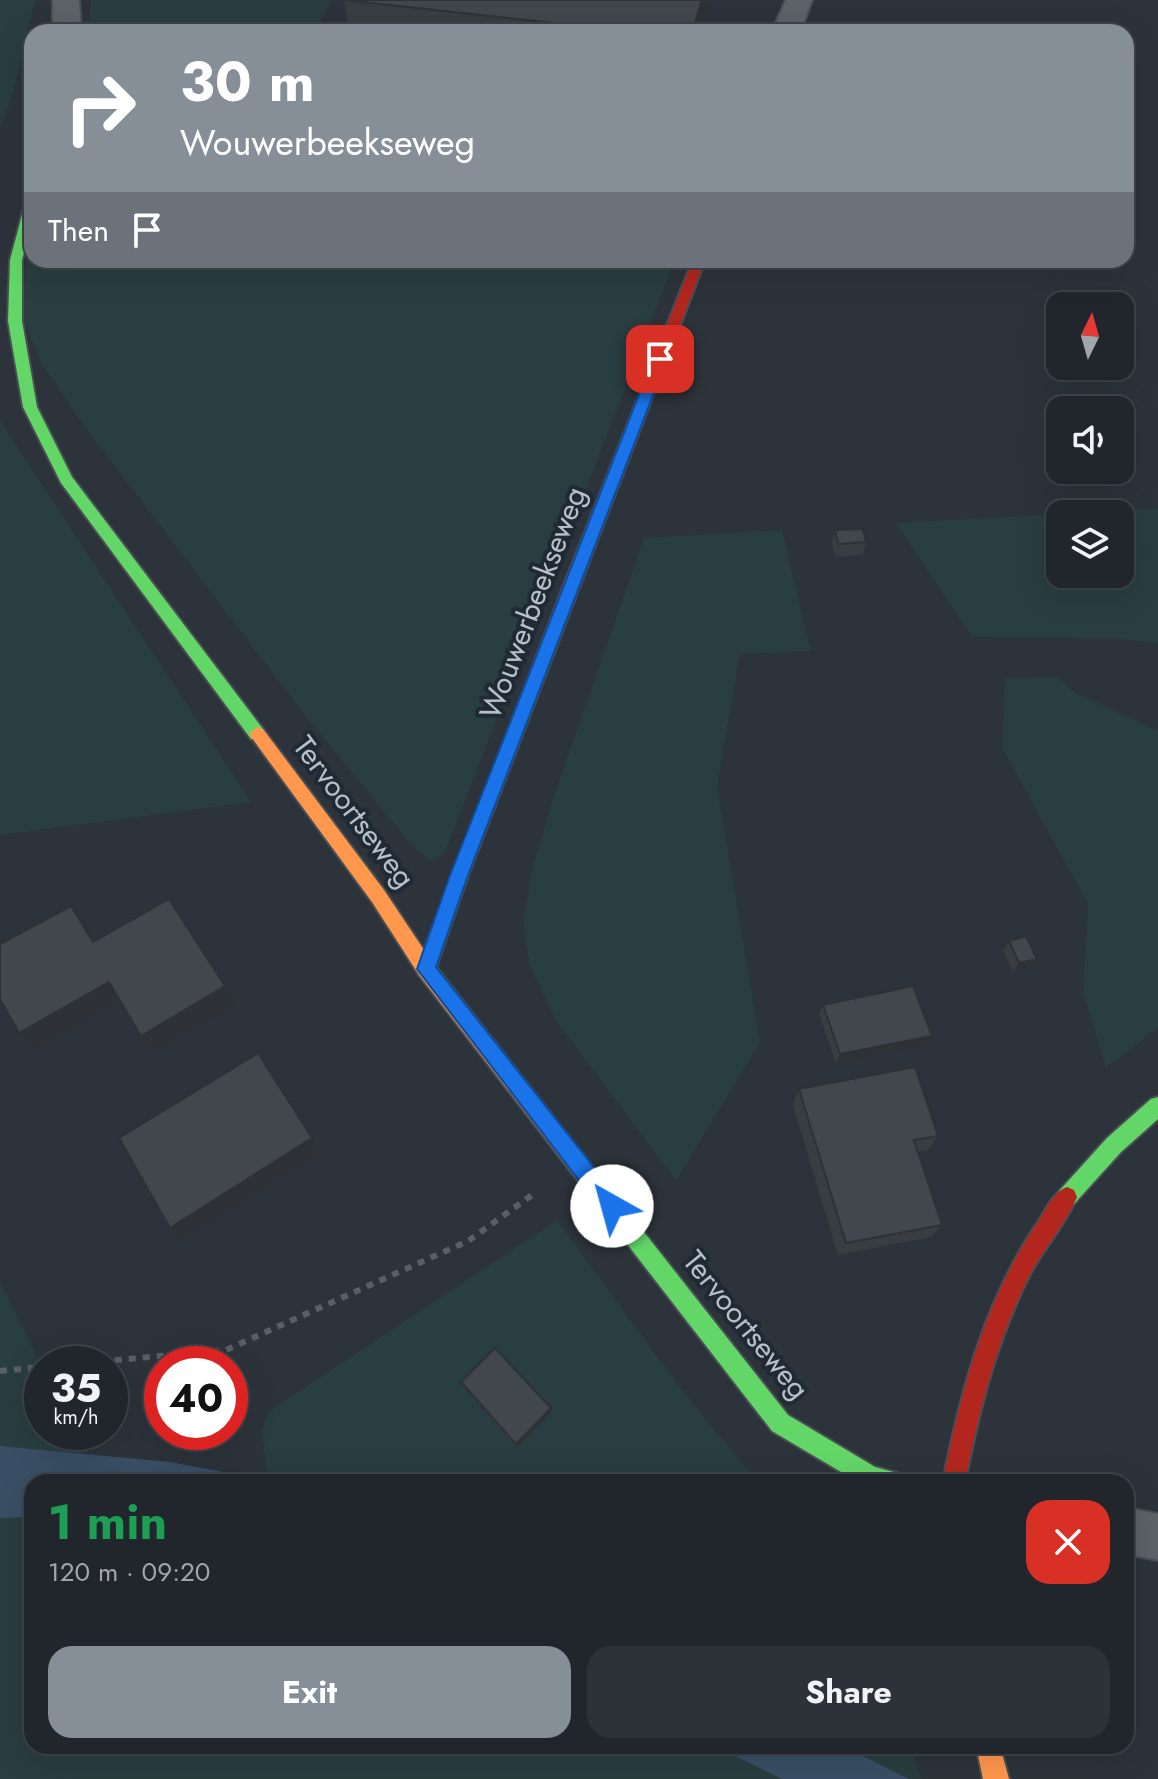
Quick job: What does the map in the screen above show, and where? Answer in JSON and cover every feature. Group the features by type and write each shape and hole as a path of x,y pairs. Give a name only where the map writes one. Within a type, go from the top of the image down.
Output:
{"street":[{"path":"66,0 67,24"},
{"path":"789,24 799,0"},
{"name":"Tervoortseweg","path":"24,230 16,260 15,321 30,407 66,479 378,896 426,969 780,1423 866,1474"},
{"name":"Wouwerbeekseweg","path":"426,969 458,878 696,268"},
{"path":"955,1474 961,1431 984,1343 1000,1305 1039,1232 1113,1144 1158,1106"},
{"path":"990,1754 996,1779"}],"lane":[{"path":"1134,1532 1158,1537"}],"path":[{"path":"128,1359 226,1350 468,1241 578,1162"},
{"path":"0,1371 24,1369"}],"green space":[{"path":"0,0 35,0 29,24 24,24 24,46 12,97 0,128"},
{"path":"91,0 331,0 319,24 89,24"},
{"path":"26,268 672,268 444,855 431,861 412,846 297,705 91,435 42,365 21,315"},
{"path":"0,419 6,430 251,802 0,835"},
{"path":"1158,509 1158,643 1109,638 972,637 896,523 1046,515 1046,588 1134,588 1134,510"},
{"path":"782,530 811,651 740,654 717,786 760,1042 676,1181 557,1022 530,967 523,922 533,865 556,790 644,538"},
{"path":"1058,677 1074,692 1158,731 1158,1028 1106,1068 1083,992 1088,904 1002,748 1005,678"},
{"path":"557,1220 682,1390 750,1474 267,1474 262,1432 268,1412"},
{"path":"0,1281 32,1346 24,1346 24,1448 0,1446"},
{"path":"42,1450 83,1450 85,1454"},
{"path":"24,1517 24,1754 731,1754 782,1779 0,1779 0,1518"},
{"path":"859,1754 913,1754 921,1779 909,1779"}],"water":[{"path":"0,1446 170,1462 234,1474 24,1474 24,1517 0,1518"},
{"path":"731,1754 859,1754 909,1779 782,1779"}],"building":[{"path":"344,0 702,0 694,24 562,24"},
{"path":"863,529 866,542 838,544 835,530"},
{"path":"169,899 225,986 141,1036 109,982 19,1033 0,999 0,944 71,906 93,942"},
{"path":"1026,936 1037,959 1019,963 1009,941"},
{"path":"913,986 932,1036 840,1054 823,1005"},
{"path":"258,1053 312,1138 170,1228 119,1138"},
{"path":"915,1067 938,1136 914,1140 942,1225 846,1243 799,1089"},
{"path":"495,1348 551,1408 516,1444 461,1382"}],"traffic: fast":[{"path":"24,230 16,260 15,321 30,407 66,479 257,734"},
{"path":"1067,1197 1114,1145 1158,1106"},
{"path":"566,1149 780,1423 866,1474"}],"traffic: slow":[{"path":"426,969 458,878 572,585"},
{"path":"257,734 378,896 426,969 566,1149"},
{"path":"990,1754 996,1779"}],"traffic: jam":[{"path":"572,585 696,268"},
{"path":"956,1474 970,1405 993,1332 1024,1264 1067,1197"}],"route":[{"path":"612,1206 426,969 458,878 660,359"}]}
